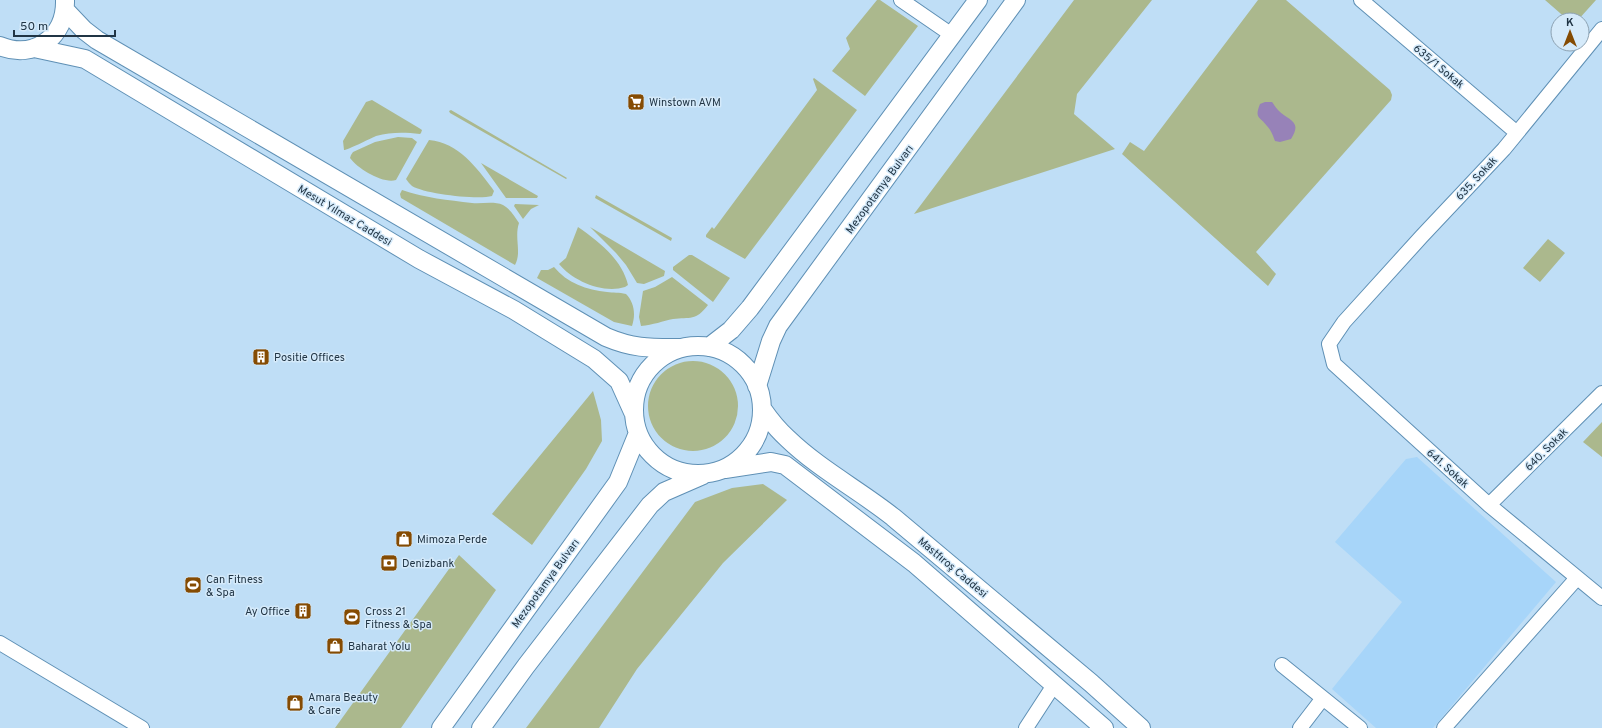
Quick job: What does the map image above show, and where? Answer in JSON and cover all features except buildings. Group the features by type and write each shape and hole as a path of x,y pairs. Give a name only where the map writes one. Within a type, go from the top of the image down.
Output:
{"main road":[{"path":"709,347 731,330 750,308 978,0"},
{"name":"Mezopotamya Bulvarı","path":"757,386 771,341 778,326 1016,0"},
{"path":"4,51 23,51 44,44 54,35 62,23 65,5"},
{"path":"65,5 84,30 97,40 606,337 640,348 680,348 702,346 721,350 738,360 752,374 760,392 763,410 760,428 753,445 741,459 725,469 705,474 664,492 650,504 526,666 481,728"},
{"name":"Mesut Yılmaz Caddesi","path":"34,48 85,59 419,259 514,310 594,358 619,381 634,412"},
{"path":"680,348 661,357 646,372 636,391 634,412 638,433 648,451 664,465 684,473 705,474"},
{"name":"Mastfıroş Caddesi","path":"763,410 787,438 821,465 893,517 1091,683 1141,728"},
{"name":"Mezopotamya Bulvarı","path":"441,728 618,482 638,433"},
{"name":"Mastfıroş Caddesi","path":"725,469 771,462 785,465 914,563 1104,728"}],"street":[{"path":"901,0 952,35"},
{"name":"635/1 Sokak","path":"1361,0 1517,133"},
{"name":"635. Sokak","path":"1344,322 1517,133 1602,30"},
{"name":"641. Sokak","path":"1344,322 1329,344 1334,364 1489,505 1602,598"},
{"name":"640. Sokak","path":"1489,505 1602,393"},
{"path":"1444,728 1577,578"},
{"path":"0,643 142,728"},
{"path":"1282,665 1360,728"},
{"path":"1026,728 1054,685"},
{"path":"1300,728 1323,698"}],"shaded area":[{"path":"1272,102 1282,114 1295,124 1294,133 1291,139 1280,142 1275,141 1270,129 1258,115 1260,104"},
{"path":"1417,457 1556,582 1433,728 1376,728 1332,689 1402,602 1335,542 1406,459"}],"green space":[{"path":"877,0 880,0 918,26 865,96 832,71 850,49 846,38"},
{"path":"1074,0 1152,0 1077,94 1074,114 1115,149 914,214"},
{"path":"1258,0 1286,0 1390,90 1392,95 1391,100 1256,252 1276,274 1268,286 1122,154 1130,142 1144,151"},
{"path":"1545,0 1596,0 1585,12 1559,12"},
{"path":"814,78 857,110 745,259 706,237 706,235 712,227 714,229 817,90 813,79"},
{"path":"372,100 422,130 421,133 398,133 376,136 344,150 343,141 366,102"},
{"path":"451,110 567,178 566,179 450,113 449,111"},
{"path":"398,137 412,138 417,142 396,180 384,180 371,175 359,167 350,158 353,152 375,142"},
{"path":"429,140 440,142 449,146 466,157 480,172 494,191 492,196 452,196 428,192 412,186 406,179"},
{"path":"481,163 538,196 537,198 506,198"},
{"path":"402,190 437,198 472,203 496,203 503,205 512,213 519,223 517,234 518,255 515,265 401,198 400,194"},
{"path":"596,195 672,238 671,241 595,198"},
{"path":"515,204 539,205 531,209 523,219 514,206"},
{"path":"578,227 593,238 615,259 625,276 628,285 616,289 598,287 580,281 559,264 566,258"},
{"path":"590,227 665,271 664,276 644,284 637,283 626,265 616,253"},
{"path":"1548,239 1565,253 1540,282 1523,268"},
{"path":"689,255 692,255 730,278 713,302 673,270 673,267"},
{"path":"554,267 559,273 578,285 600,291 626,294 634,308 632,326 614,322 537,278 541,270 548,270"},
{"path":"672,277 708,305 700,314 696,316 641,326 639,317 643,291 655,287"},
{"path":"693,361 710,364 725,374 735,389 738,406 735,423 725,438 710,448 693,451 676,448 661,438 651,423 648,406 651,389 661,374 676,364"},
{"path":"593,391 601,420 602,441 586,469 532,545 492,514"},
{"path":"1602,422 1602,457 1583,442"},
{"path":"763,484 787,500 723,563 637,669 599,728 526,728 695,502 732,488"},
{"path":"459,555 496,590 401,728 335,728"}],"place":[{"name":"Winstown AVM","path":"636,102"},
{"name":"Positie Offices","path":"261,357"},
{"name":"Mimoza Perde","path":"404,539"},
{"name":"Denizbank","path":"389,563"},
{"name":"Can Fitness & Spa","path":"193,585"},
{"name":"Ay Office","path":"303,611"},
{"name":"Cross 21 Fitness & Spa","path":"352,617"},
{"name":"Baharat Yolu","path":"335,646"},
{"name":"Amara Beauty & Care","path":"295,703"}]}
